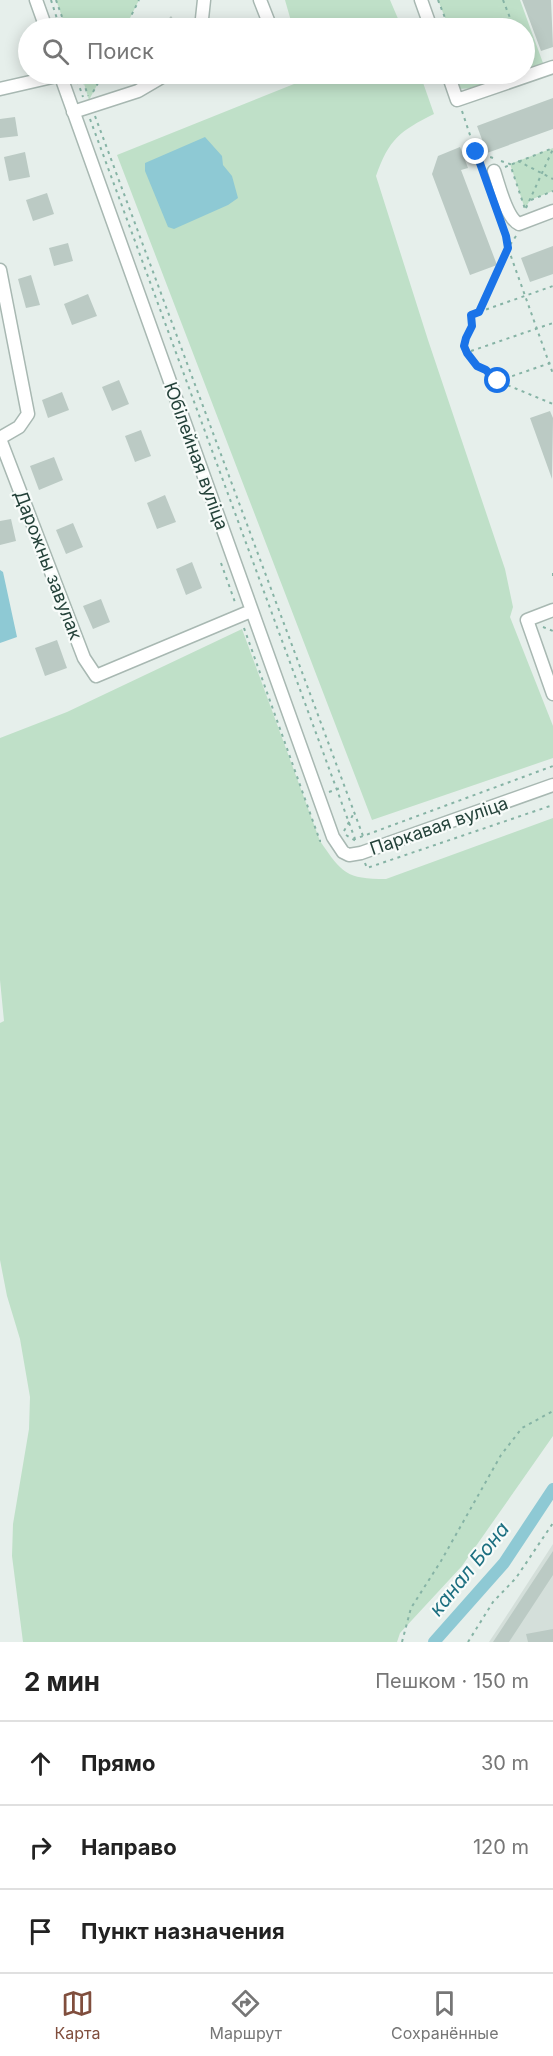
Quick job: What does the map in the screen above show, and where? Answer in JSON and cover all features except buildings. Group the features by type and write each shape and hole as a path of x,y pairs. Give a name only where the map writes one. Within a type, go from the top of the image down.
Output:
{"street":[{"path":"36,0 42,18"},
{"path":"202,18 204,0"},
{"path":"260,0 267,18"},
{"path":"421,0 427,18"},
{"path":"535,73 553,67"},
{"name":"Юбілейная вуліца","path":"0,89 20,84"},
{"name":"Юбілейная вуліца","path":"63,84 318,796 338,835"},
{"path":"73,112 138,91 150,84"},
{"path":"452,84 458,100 504,84"},
{"path":"494,171 514,221 522,223 553,212"},
{"name":"Дарожны завулак","path":"0,270 28,414 19,427 0,439 84,658 96,676 251,611"},
{"path":"553,610 527,620 553,694"},
{"name":"Паркавая вуліца","path":"338,835 343,852 349,855 361,853 553,785"}],"path":[{"path":"51,0 57,18"},
{"path":"56,0 62,18"},
{"path":"130,18 140,0"},
{"path":"438,0 445,18"},
{"path":"503,0 510,18"},
{"path":"79,84 363,836"},
{"path":"84,84 89,100 98,84"},
{"path":"458,100 484,175 553,148"},
{"path":"89,107 355,839 553,766"},
{"path":"479,312 508,248 520,231 525,209 553,148"},
{"path":"518,161 553,179"},
{"path":"510,164 525,209"},
{"path":"530,200 553,191"},
{"path":"503,226 508,248 551,362 553,374"},
{"path":"553,286 471,315 472,326 464,346 471,361 498,381 553,404"},
{"path":"471,351 553,323"},
{"path":"498,381 551,362"},
{"path":"541,626 553,631"},
{"path":"318,796 343,787"},
{"path":"365,861 367,868 553,805"},
{"path":"338,835 354,813"},
{"path":"402,1642 411,1608 441,1561 501,1455 522,1428 553,1411"},
{"path":"468,1642 494,1602 516,1578 553,1523"}],"shaded area":[{"path":"553,1544 553,1642 489,1642 505,1618"}],"green space":[{"path":"56,0 139,0 130,18 62,18"},
{"path":"285,0 390,0 398,18 290,18"},
{"path":"438,0 520,0 527,18 445,18"},
{"path":"535,41 543,63 535,66"},
{"path":"84,84 98,84 89,100"},
{"path":"294,84 424,84 434,114 404,131 397,138 386,153 376,176 505,569 513,607 510,617 553,726 553,758 372,820 117,155"},
{"path":"457,84 485,84 474,88 459,89"},
{"path":"553,148 553,191 530,200 525,209 510,164"},
{"path":"242,629 320,841 346,872 362,878 386,879 553,818 553,1436 462,1566 400,1633 397,1642 23,1642 12,1556 13,1524 29,1429 30,1397 20,1339 7,1296 0,1260 0,1023 4,1021 0,980 0,738 67,712"}],"water":[{"path":"205,137 222,156 223,165 232,176 238,198 228,205 174,229 168,227 145,171 145,163"},
{"path":"0,570 3,572 17,637 0,643"}],"waterway":[{"name":"канал Бона","path":"434,1642 504,1563 553,1489"}],"route":[{"path":"476,152 506,236 508,248 479,312 471,315 472,326 464,346 471,361 498,381"}]}
